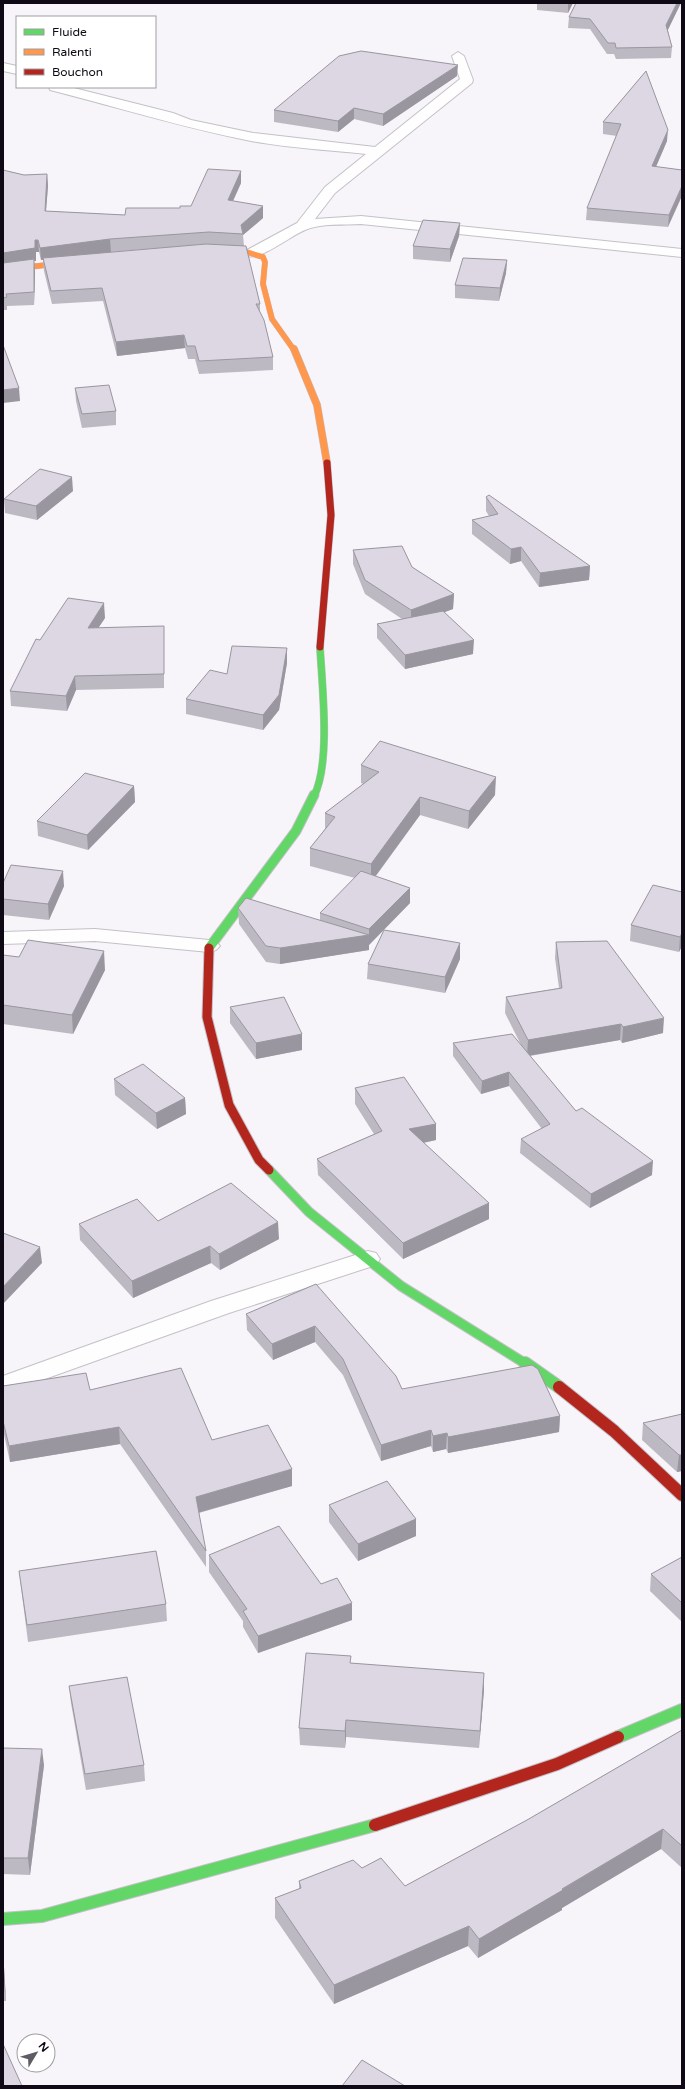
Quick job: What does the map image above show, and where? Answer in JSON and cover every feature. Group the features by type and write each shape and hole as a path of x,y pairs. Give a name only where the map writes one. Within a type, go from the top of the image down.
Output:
{"street":[{"path":"302,226 330,190 467,80 458,56"},
{"path":"3,67 16,70"},
{"path":"59,88 168,116 187,123 253,137 376,152"},
{"path":"252,253 302,226 322,222 361,220 682,253"},
{"path":"205,251 240,250 263,257 265,262 263,284 272,319 294,349 317,405 326,451 331,515 320,644 324,737 316,792 296,831 209,946 208,1017 229,1105 259,1160 309,1212 401,1286 548,1378 614,1431 682,1494"},
{"path":"3,270 85,260"},
{"path":"3,938 95,935 209,946"},
{"path":"3,1385 220,1306 368,1259"},
{"path":"3,1919 42,1916 390,1821 557,1764 682,1710"}],"building":[{"path":"576,3 677,3 666,25 672,47 616,48 615,43 608,43 590,19 569,17"},
{"path":"361,51 458,65 383,114 354,108 338,121 274,110 339,56"},
{"path":"646,71 668,130 652,166 682,170 682,186 669,215 587,208 621,124 603,122"},
{"path":"208,169 241,171 228,200 263,206 241,225 243,234 209,232 110,239 40,248 38,240 35,240 35,248 3,253 3,170 24,175 47,174 45,211 125,215 126,208 180,208 180,206 191,206"},
{"path":"423,220 460,223 450,249 413,246"},
{"path":"206,244 246,246 260,304 256,304 264,320 273,357 199,361 195,346 187,346 184,335 116,342 102,288 51,291 43,258"},
{"path":"463,258 507,260 500,288 455,285"},
{"path":"34,259 34,292 6,294 7,297 3,298 3,263"},
{"path":"3,345 19,388 3,390"},
{"path":"109,385 116,411 82,414 75,388"},
{"path":"40,469 72,477 36,506 4,499"},
{"path":"489,495 590,566 540,573 521,547 511,549 472,520 498,514 486,497"},
{"path":"402,546 412,567 454,594 411,610 365,580 353,550"},
{"path":"68,598 104,603 88,628 164,626 164,674 75,676 66,696 10,691 36,639 40,640"},
{"path":"443,611 474,640 405,655 377,624"},
{"path":"232,646 287,648 279,695 263,715 186,699 210,670 227,674"},
{"path":"380,741 496,777 469,811 420,797 371,864 310,848 335,817 325,813 379,772 361,765"},
{"path":"85,773 134,786 87,835 37,821"},
{"path":"11,865 63,871 48,904 3,899 3,883"},
{"path":"361,871 410,888 369,929 320,913"},
{"path":"653,885 682,892 682,933 680,937 631,925"},
{"path":"246,898 369,935 280,948 266,946 238,908"},
{"path":"384,930 460,943 445,977 368,964"},
{"path":"28,940 104,951 72,1015 3,1005 3,955 19,957"},
{"path":"607,941 664,1018 623,1027 621,1024 528,1040 506,997 562,988 556,942"},
{"path":"284,997 302,1034 256,1043 230,1007"},
{"path":"512,1034 576,1111 582,1108 653,1161 591,1194 521,1139 550,1124 509,1072 482,1081 453,1043"},
{"path":"143,1064 185,1098 156,1113 114,1079"},
{"path":"404,1077 436,1124 409,1129 489,1203 403,1243 317,1159 382,1131 355,1088"},
{"path":"231,1183 278,1222 219,1254 210,1246 132,1281 79,1224 137,1199 158,1221"},
{"path":"3,1233 40,1247 3,1287"},
{"path":"316,1284 396,1376 402,1389 532,1365 538,1369 560,1416 448,1437 447,1433 433,1436 431,1430 381,1445 343,1359 315,1326 272,1344 246,1314"},
{"path":"181,1368 212,1440 268,1425 292,1469 196,1497 206,1551 119,1427 9,1446 3,1421 3,1386 86,1373 90,1390"},
{"path":"682,1414 682,1455 679,1455 643,1423"},
{"path":"387,1481 416,1519 358,1544 329,1505"},
{"path":"279,1526 321,1584 337,1578 352,1603 258,1636 243,1611 247,1609 209,1555"},
{"path":"156,1551 166,1604 27,1625 19,1571"},
{"path":"682,1557 682,1603 651,1574"},
{"path":"306,1653 351,1656 350,1663 484,1673 480,1731 346,1720 345,1731 299,1728"},
{"path":"127,1677 144,1765 85,1774 69,1686"},
{"path":"682,1730 682,1846 663,1829 479,1939 469,1926 334,1985 275,1898 301,1888 299,1881 353,1860 362,1868 381,1858 405,1886 527,1820"},
{"path":"3,1748 42,1749 28,1858 3,1858"},
{"path":"3,1963 4,1984 3,1984"},
{"path":"3,2044 22,2086 3,2086"},
{"path":"362,2060 405,2086 342,2086"}],"traffic: fast":[{"path":"209,948 296,831 316,792 322,764 324,737 320,647"},
{"path":"269,1170 309,1212 401,1286 548,1378 559,1387"},
{"path":"618,1737 682,1710"},
{"path":"3,1919 42,1916 375,1825"}],"traffic: slow":[{"path":"218,250 240,250 263,257 265,262 263,284 272,319 294,349 317,405 327,463"},
{"path":"3,270 72,262"}],"traffic: jam":[{"path":"320,647 331,515 327,463"},
{"path":"209,948 207,1017 229,1105 259,1160 269,1170"},
{"path":"559,1387 614,1431 682,1495"},
{"path":"375,1825 557,1764 618,1737"}]}
